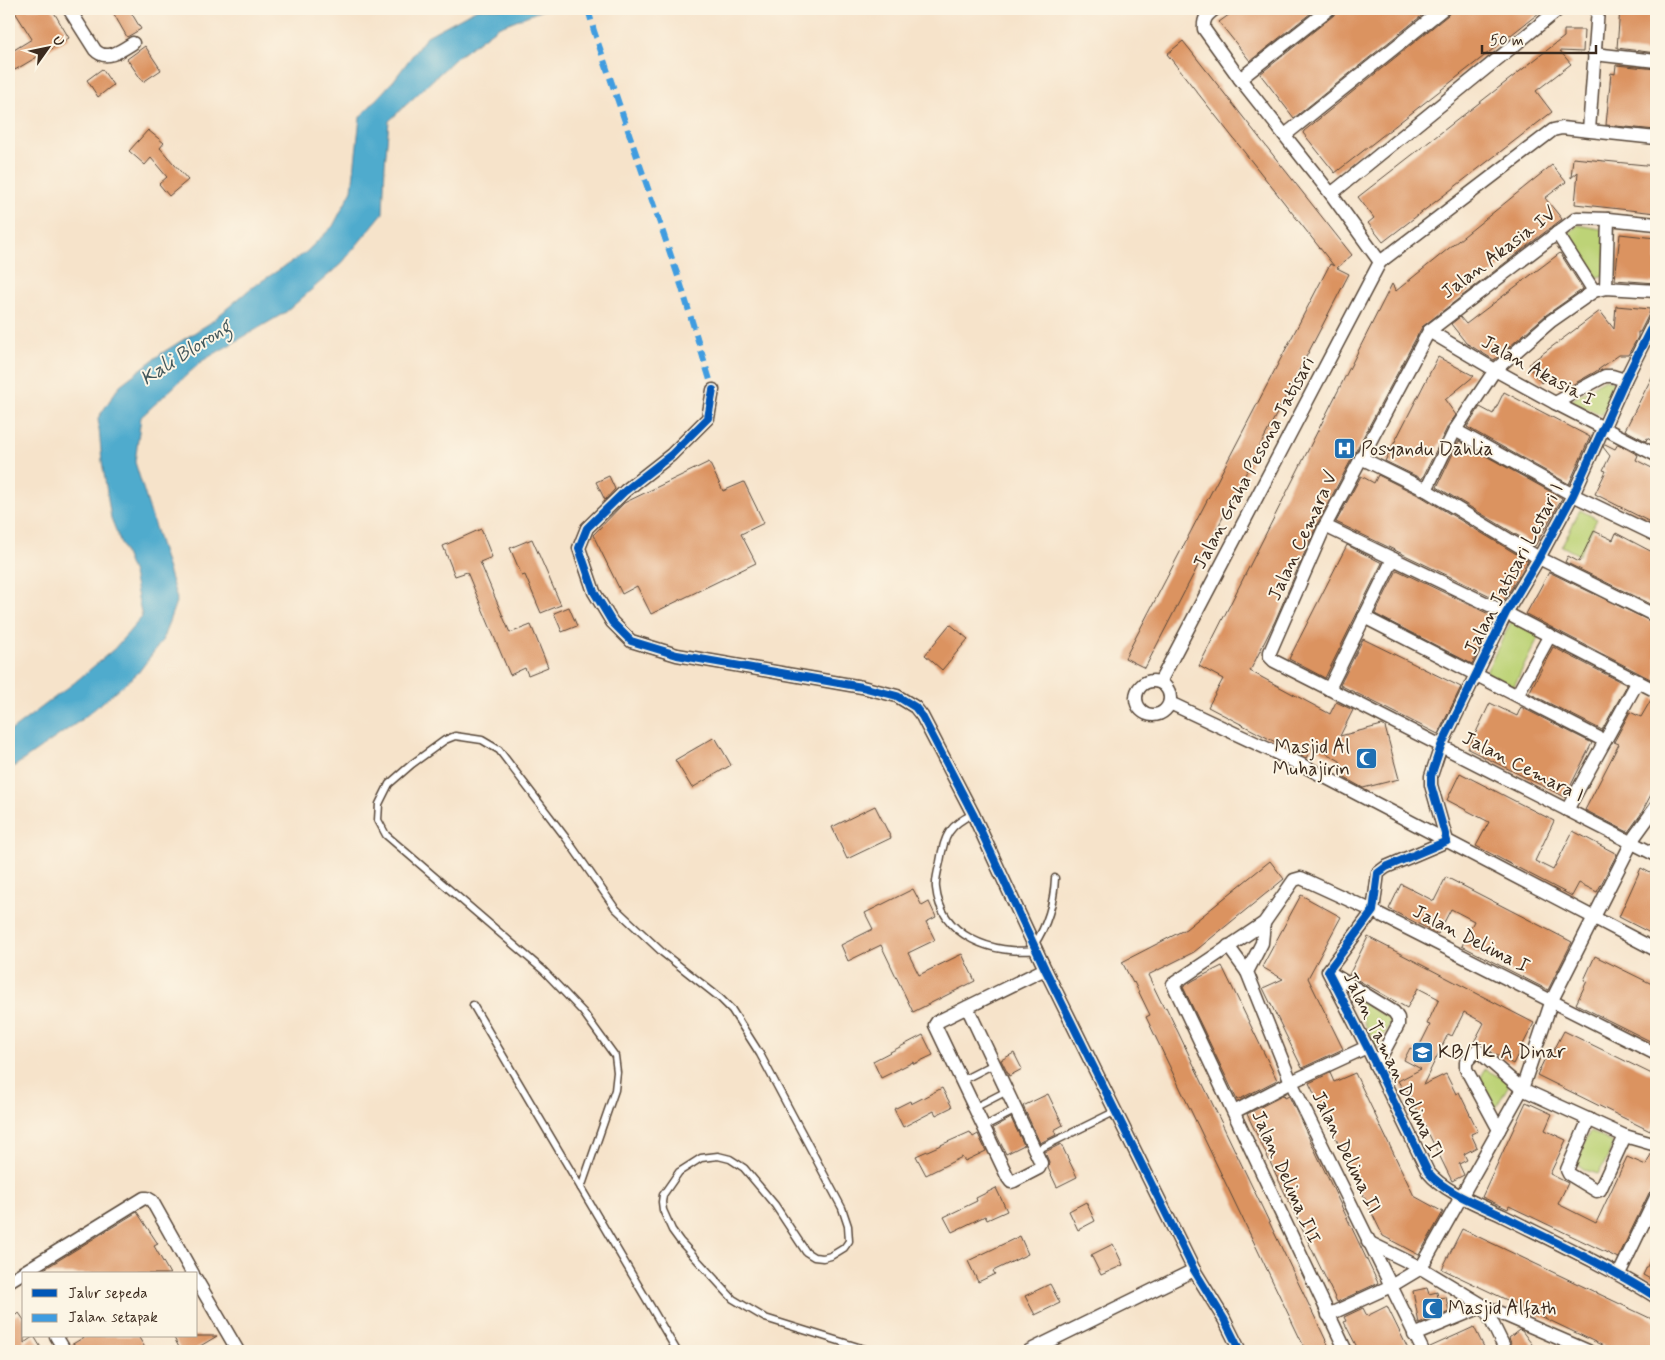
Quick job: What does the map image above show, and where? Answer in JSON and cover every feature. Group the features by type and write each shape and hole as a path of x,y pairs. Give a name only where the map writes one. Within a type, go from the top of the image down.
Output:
{"street":[{"path":"69,9 97,53 111,55 133,43"},
{"path":"1240,79 1330,9"},
{"path":"1285,135 1443,9"},
{"path":"1331,194 1559,9"},
{"path":"1589,130 1598,9"},
{"path":"1210,12 1203,21 1204,28 1240,79 1331,194 1380,262"},
{"path":"1594,54 1656,61"},
{"name":"Jalan Graha Pesona Jatisari","path":"1160,682 1380,262 1553,130 1562,128 1589,130 1656,138"},
{"name":"Jalan Akasia IV","path":"1429,330 1577,218 1656,224"},
{"path":"1600,289 1608,219"},
{"path":"1557,233 1600,289"},
{"path":"1426,490 1455,430 1494,370 1551,321 1600,289 1656,291"},
{"name":"Jalan Jatisari Lestari I","path":"1447,841 1431,784 1431,776 1441,746 1506,613 1572,495 1656,318"},
{"name":"Jalan Akasia I","path":"1429,330 1494,370 1656,455"},
{"name":"Jalan Cemara V","path":"1270,652 1325,526 1429,330"},
{"path":"1555,403 1605,376 1625,380"},
{"path":"713,390 708,418 671,455 625,491 588,528 579,548 594,592 612,622 631,642 677,655 897,696 915,707 922,716 973,814 1045,969 1194,1270 1224,1319 1240,1351"},
{"path":"1455,430 1572,495 1656,536"},
{"path":"1362,458 1426,490 1538,558 1656,616"},
{"path":"1325,526 1506,613 1656,690"},
{"path":"1328,688 1393,560"},
{"path":"1364,617 1605,741"},
{"path":"1516,695 1550,635"},
{"name":"Jalan Cemara I","path":"1270,652 1270,656 1274,661 1656,855"},
{"path":"1148,680 1160,682 1169,690 1170,702 1167,708 1157,715 1145,714 1137,705 1136,693 1138,688 1148,680"},
{"path":"1567,810 1638,681"},
{"path":"1170,702 1302,765 1656,950"},
{"path":"1328,1315 1391,1286 1421,1268 1522,1089 1552,1000 1632,842 1655,811"},
{"name":"Jalan Taman Delima II","path":"1328,971 1373,910 1378,873 1386,867 1447,841"},
{"name":"Jalan Delima I","path":"1264,923 1294,880 1300,878 1373,910 1656,1054"},
{"path":"1234,1112 1173,984 1264,923"},
{"path":"1247,972 1262,943 1264,923"},
{"path":"1228,946 1247,972 1291,1082"},
{"path":"967,1007 1041,1166 1011,1182 935,1025 967,1007 1045,969"},
{"name":"Jalan Taman Delima II","path":"1328,971 1433,1179 1462,1196 1619,1274 1656,1297"},
{"name":"Jalan Taman Delima II","path":"1328,971 1394,1012 1398,1018 1398,1025 1376,1066"},
{"name":"Jalan Delima II","path":"1367,1047 1291,1082 1422,1351"},
{"path":"1499,1130 1466,1069 1466,1062 1475,1051 1479,1050 1522,1089 1624,1136 1656,1145"},
{"name":"Jalan Delima III","path":"1291,1082 1234,1112 1346,1351"},
{"path":"1588,1119 1567,1170 1569,1174 1597,1190 1600,1190 1624,1136"},
{"path":"1619,1274 1656,1197"},
{"path":"31,1272 144,1198 147,1198 152,1201 192,1272"},
{"path":"1368,1242 1421,1268 1484,1306 1588,1351"},
{"path":"1029,1351 1194,1270"},
{"path":"198,1282 238,1351"},
{"path":"1414,1335 1484,1306"},
{"path":"1484,1306 1506,1351"},
{"path":"57,1338 65,1351"}],"lane":[{"path":"582,1188 614,1090 617,1072 615,1056 583,1012 543,970 386,835 378,820 379,804 389,784 412,764 445,740 455,736 482,740 499,750 566,838 615,908 663,953 720,998 732,1010 760,1054 842,1208 850,1235 849,1241 844,1248 831,1256 823,1258 814,1257 806,1252 775,1205 744,1168 730,1159 718,1156 701,1158 679,1172 663,1195 663,1210 672,1230 733,1299 765,1318 871,1351"},
{"path":"973,814 959,820 952,826 941,855 936,887 939,902 946,918 963,935 995,948 1023,952 1035,948 1050,914 1054,899 1055,878"},
{"path":"473,1005 677,1351"},
{"path":"961,1081 994,1064"},
{"path":"974,1108 1007,1091"},
{"path":"983,1126 1016,1110"},
{"path":"1035,1151 1116,1111"}],"green space":[{"path":"1578,225 1606,230 1605,275 1594,278 1566,235"},
{"path":"1605,379 1619,383 1602,415 1570,401"},
{"path":"1580,510 1597,519 1579,555 1562,546"},
{"path":"1513,618 1541,632 1514,686 1486,672"},
{"path":"1352,997 1392,1020 1377,1048"},
{"path":"1485,1069 1510,1083 1495,1109 1477,1086"},
{"path":"1590,1131 1613,1143 1607,1159 1598,1174 1585,1170 1576,1163"}],"water":[{"name":"Kali Blorong","path":"477,9 545,9 498,27 456,58 389,121 383,213 342,263 286,312 202,361 141,417 135,462 177,599 162,641 138,673 81,720 9,770 9,732 74,683 114,649 142,617 133,574 111,518 102,461 98,418 120,385 162,353 210,323 251,288 305,253 333,226 352,190 360,117 394,80 427,36"}],"building":[{"path":"13,9 52,9 69,38 15,70 9,60 9,53 32,39"},
{"path":"111,9 129,9 141,29 127,37"},
{"path":"1237,9 1316,9 1250,61 1219,22"},
{"path":"1337,9 1430,9 1294,118 1260,74 1334,15"},
{"path":"1451,9 1544,9 1335,173 1303,133 1304,131 1448,15"},
{"path":"1620,9 1656,9 1656,53 1617,48"},
{"path":"1564,30 1584,30 1583,52 1560,51 1571,64 1536,91 1552,112 1383,242 1368,223 1374,218 1358,197 1564,37"},
{"path":"1183,41 1352,255 1337,268 1349,274 1145,668 1125,658 1330,264 1334,266 1167,54"},
{"path":"145,46 161,70 143,82 127,59"},
{"path":"1616,65 1656,69 1656,130 1606,125 1611,73 1615,74"},
{"path":"102,69 113,85 98,97 87,80"},
{"path":"148,130 164,143 160,148 188,180 169,196 159,184 167,177 151,158 145,165 129,151"},
{"path":"1573,158 1656,166 1656,213 1575,204 1578,172 1571,178"},
{"path":"1552,165 1566,182 1545,198 1562,219 1422,327 1318,522 1275,621 1250,671 1330,714 1336,702 1353,710 1340,736 1382,725 1385,727 1399,779 1363,788 1345,778 1340,761 1313,746 1306,758 1208,707 1223,679 1199,666 1392,284 1396,291"},
{"path":"1620,234 1656,238 1656,283 1615,280"},
{"path":"1560,253 1583,289 1546,315 1494,360 1466,343 1451,324 1460,317 1466,324"},
{"path":"1616,306 1650,309 1628,355 1619,355 1595,372 1561,391 1550,376 1541,383 1530,368 1530,363 1600,311 1614,329"},
{"path":"1438,357 1474,376 1445,400 1456,415 1448,426 1422,479 1385,461"},
{"path":"1656,369 1656,443 1647,438 1646,441 1625,430"},
{"path":"1504,392 1590,437 1569,484 1467,427 1480,407 1493,414"},
{"path":"1459,441 1562,498 1535,546 1437,487"},
{"path":"1605,444 1615,449 1618,444 1638,455 1636,460 1656,470 1656,525 1595,494 1606,471 1603,470 1610,456 1603,447"},
{"path":"709,462 723,491 744,482 764,523 741,534 756,563 651,614 637,586 622,594 593,535 624,503"},
{"path":"1378,475 1422,497 1528,561 1503,602 1336,522 1361,476 1374,483"},
{"path":"609,476 615,489 605,500 596,482"},
{"path":"481,529 492,557 480,562 510,633 531,625 548,667 528,675 525,668 510,675 467,572 455,576 443,546"},
{"path":"1594,531 1613,540 1616,533 1656,554 1656,607 1565,562 1568,556 1579,562"},
{"path":"532,539 561,605 541,613 525,575 522,576 510,548"},
{"path":"1347,545 1382,563 1325,678 1289,659"},
{"path":"1397,570 1495,617 1472,664 1375,614"},
{"path":"1549,572 1656,624 1656,682 1526,614"},
{"path":"569,607 577,626 562,632 554,613"},
{"path":"950,624 968,639 942,670 925,655"},
{"path":"1363,639 1461,687 1438,734 1340,685"},
{"path":"1553,647 1627,685 1602,730 1529,693"},
{"path":"1652,698 1656,699 1656,785 1641,814 1628,832 1585,810 1619,744 1614,742 1630,712 1641,717"},
{"path":"1490,703 1517,716 1521,707 1592,743 1565,797 1468,749"},
{"path":"715,737 731,765 692,788 675,760"},
{"path":"1460,773 1554,821 1535,861 1553,870 1573,831 1617,854 1597,892 1579,883 1572,896 1476,846 1489,822 1447,800"},
{"path":"875,806 891,838 847,859 832,827"},
{"path":"1270,861 1284,879 1194,952 1148,975 1164,1008 1166,1007 1331,1351 1306,1351 1146,1017 1150,1015 1122,962 1186,929"},
{"path":"1641,868 1656,876 1656,936 1619,917"},
{"path":"1446,877 1572,942 1548,990 1462,946 1474,921 1451,909 1438,934 1389,909 1401,884 1434,901"},
{"path":"913,889 922,906 929,902 936,917 926,922 935,940 908,953 919,975 962,954 975,981 913,1012 881,945 848,961 841,945 873,929 865,913"},
{"path":"1301,895 1341,917 1308,978 1343,1049 1302,1068 1263,988 1283,979 1262,967"},
{"path":"1368,937 1534,1023 1513,1064 1494,1054 1482,1044 1474,1042 1484,1023 1464,1012 1452,1036 1448,1034 1423,1085 1446,1074 1456,1094 1459,1092 1478,1131 1471,1134 1477,1147 1464,1154 1467,1160 1459,1164 1464,1175 1452,1181 1407,1090 1404,1091 1398,1081 1421,1069 1404,1060 1410,1048 1417,1051 1430,1025 1427,1024 1439,999 1418,988 1407,1008 1349,975"},
{"path":"1595,956 1656,986 1656,1044 1576,1004 1587,981 1584,980"},
{"path":"1222,966 1277,1080 1237,1100 1183,987"},
{"path":"1564,1031 1656,1076 1656,1119 1650,1131 1537,1075 1548,1052 1552,1054"},
{"path":"923,1035 933,1055 914,1064 913,1062 881,1078 873,1061"},
{"path":"1014,1053 1022,1069 1009,1076 1001,1060"},
{"path":"1330,1073 1334,1082 1355,1073 1414,1196 1443,1212 1419,1255 1383,1236 1309,1083"},
{"path":"942,1088 952,1107 936,1115 934,1111 903,1127 894,1109 910,1101 911,1104"},
{"path":"1048,1094 1063,1125 1054,1130 1056,1135 1040,1143 1023,1106"},
{"path":"1284,1095 1285,1098 1289,1096 1378,1283 1337,1302 1247,1114"},
{"path":"1526,1102 1552,1114 1545,1130 1566,1140 1550,1174 1568,1183 1558,1204 1596,1223 1627,1157 1646,1165 1652,1152 1656,1153 1656,1189 1649,1193 1618,1258 1509,1206 1508,1209 1482,1197"},
{"path":"1011,1118 1024,1145 1006,1154 993,1128"},
{"path":"970,1132 973,1137 978,1134 986,1151 965,1161 962,1157 926,1175 916,1156"},
{"path":"1061,1144 1077,1177 1057,1187 1048,1168 1049,1162 1045,1152"},
{"path":"996,1188 1007,1211 987,1220 985,1216 952,1232 944,1217 977,1201 976,1198"},
{"path":"1086,1202 1095,1221 1078,1230 1069,1211"},
{"path":"137,1212 158,1244 154,1246 169,1272 39,1272"},
{"path":"1462,1229 1656,1321 1656,1351 1614,1351 1442,1269"},
{"path":"1020,1236 1028,1254 993,1271 995,1274 978,1282 968,1261"},
{"path":"1113,1244 1123,1265 1101,1275 1091,1255"},
{"path":"1656,1248 1656,1282 1643,1275"},
{"path":"1050,1284 1060,1303 1035,1315 1025,1296"},
{"name":"Masjid Alfath","path":"1427,1288 1429,1294 1437,1292 1438,1298 1446,1297 1449,1312 1419,1324 1413,1291"},
{"path":"1387,1306 1409,1351 1359,1351 1344,1322 1346,1321 1344,1317 1363,1308 1367,1316"},
{"path":"19,1313 22,1317 22,1338 24,1338 24,1343 31,1338 35,1338 43,1351 9,1351 9,1319"},
{"path":"1474,1327 1486,1351 1431,1351 1430,1347"},
{"path":"1519,1330 1522,1331 1537,1351 1514,1351 1509,1338"},
{"path":"217,1336 192,1351 181,1351 174,1338"},
{"path":"83,1338 139,1338 147,1351 73,1351 71,1345"}],"marked path":[{"path":"588,9 681,285 713,390"}],"cycle path":[{"path":"1656,318 1625,380 1573,495 1539,558 1506,613 1441,746 1431,776 1431,785 1447,841 1386,867 1378,873 1373,911 1328,971 1428,1172 1435,1179 1453,1192 1581,1255 1656,1297"},
{"path":"713,390 708,418 671,455 625,491 587,528 579,548 594,592 612,622 631,641 677,655 862,687 897,696 915,707 922,716 973,814 1045,969 1194,1270 1224,1319 1240,1351"}],"place":[{"name":"Posyandu Dahlia","path":"1345,449"},
{"name":"Masjid Al Muhajirin","path":"1366,758"},
{"name":"KB/TK A Dinar","path":"1422,1052"},
{"name":"Masjid Alfath","path":"1432,1308"}]}
